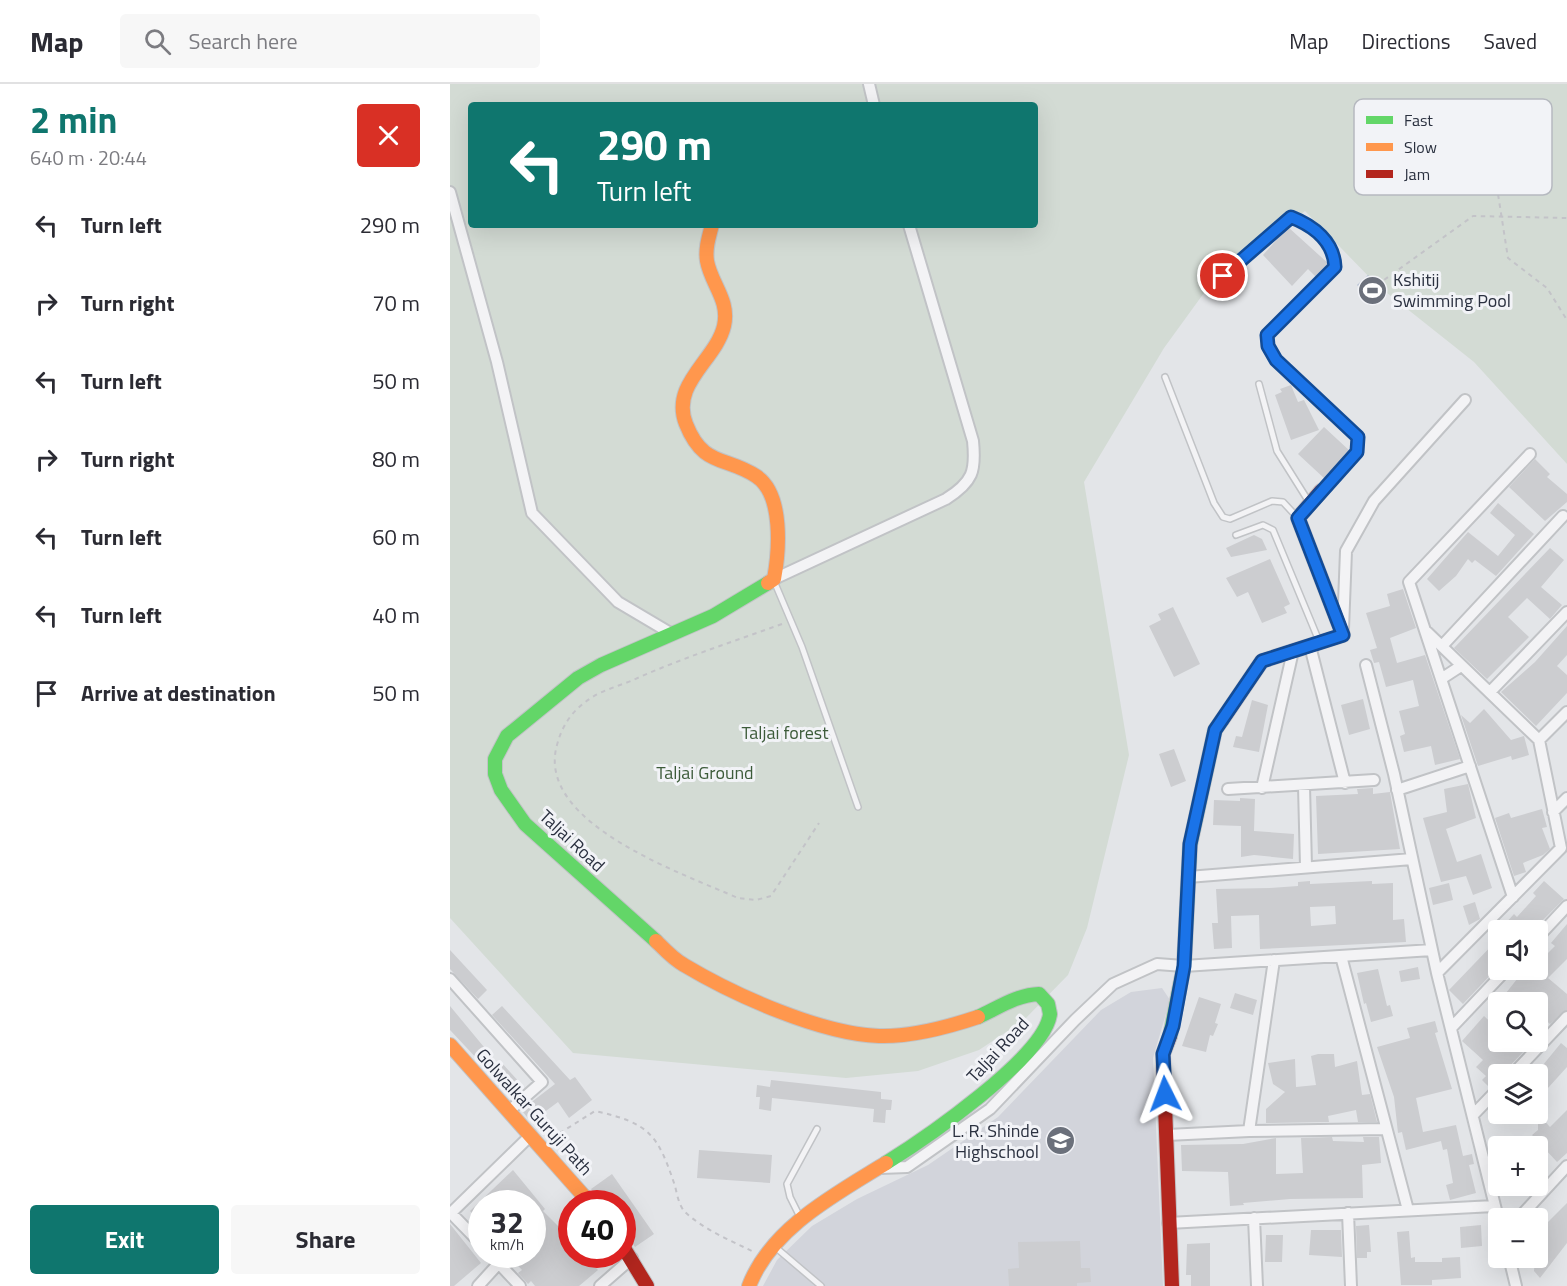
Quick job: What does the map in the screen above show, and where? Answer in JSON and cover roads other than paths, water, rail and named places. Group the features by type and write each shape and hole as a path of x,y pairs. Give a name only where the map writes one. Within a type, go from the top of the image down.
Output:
{"street":[{"path":"869,84 873,102"},
{"path":"450,192 497,362 532,513 618,602 672,634"},
{"path":"711,228 705,246 705,262 725,312 723,328 688,384 684,397 684,417 690,434 703,451 717,462 760,479 768,491 779,539 774,579"},
{"path":"774,579 946,499 962,489 975,465 973,441 910,228"},
{"path":"1343,635 1346,551 1374,501 1465,400"},
{"path":"1513,897 1408,582 1530,454"},
{"path":"1321,491 1298,518 1343,635"},
{"path":"1442,646 1563,516"},
{"name":"Taljai Road","path":"774,579 713,616 601,665 578,678 524,720 498,748 494,769 503,793 546,847 682,964 816,1024 877,1036 910,1034 986,1013 1029,993 1039,994 1049,1004 1050,1018 1041,1033 992,1086 877,1168"},
{"path":"1490,692 1567,612"},
{"path":"1425,630 1539,740 1561,848 1437,974"},
{"path":"1172,1286 1163,1054 1173,1026 1184,966 1190,844 1215,730 1262,661 1343,635"},
{"path":"1315,644 1346,783"},
{"path":"1262,788 1293,651"},
{"path":"1168,1223 1494,1206 1474,1114 1437,974 1397,790 1366,665"},
{"path":"1441,679 1461,666"},
{"path":"1539,740 1567,712"},
{"path":"1397,790 1470,766"},
{"path":"1228,789 1374,780"},
{"path":"1304,786 1306,867"},
{"path":"1553,812 1567,798"},
{"path":"1188,877 1412,859"},
{"path":"1548,926 1567,906"},
{"path":"750,1286 751,1275 765,1257 802,1221 877,1168 907,1167 969,1126 1005,1095 1075,1020 1113,984 1157,964 1184,966 1432,950"},
{"path":"1341,956 1408,1210"},
{"path":"1249,1131 1274,960"},
{"path":"450,979 542,1082 509,1111"},
{"path":"1452,1027 1497,980"},
{"path":"1522,1064 1567,1017"},
{"name":"Golwalkar Guruji Path","path":"450,1045 579,1190"},
{"path":"1474,1114 1488,1099"},
{"path":"1167,1135 1386,1129"},
{"path":"468,1231 450,1213 531,1135"},
{"path":"1528,1208 1567,1166"},
{"path":"1348,1213 1351,1286"},
{"path":"1254,1218 1257,1286"},
{"path":"636,1265 647,1286"},
{"path":"478,1286 494,1268"},
{"path":"504,1268 520,1286"},
{"path":"600,1286 621,1268"},
{"path":"1512,1268 1516,1286"}],"lane":[{"path":"1223,276 1291,217 1326,240 1333,249 1335,267 1267,335 1268,346 1276,360 1358,437 1357,452 1321,491"},
{"path":"1165,378 1214,503 1223,517 1230,519 1272,501 1283,502 1290,506 1298,518"},
{"path":"1259,384 1277,450 1310,503"},
{"path":"1236,535 1263,525 1273,530 1315,644"},
{"path":"774,579 858,807"},
{"path":"802,1221 790,1197 787,1184 817,1129"},
{"path":"774,1246 820,1286"}],"water":[{"name":"Kshitij Swimming Pool","path":"1368,275 1387,295 1376,304 1357,285"}],"place":[{"name":"Kshitij Swimming Pool","path":"1372,290"},
{"name":"L. R. Shinde Highschool","path":"1060,1141"}],"park label":[{"name":"Taljai forest","path":"785,733"},
{"name":"Taljai Ground","path":"705,773"}]}
